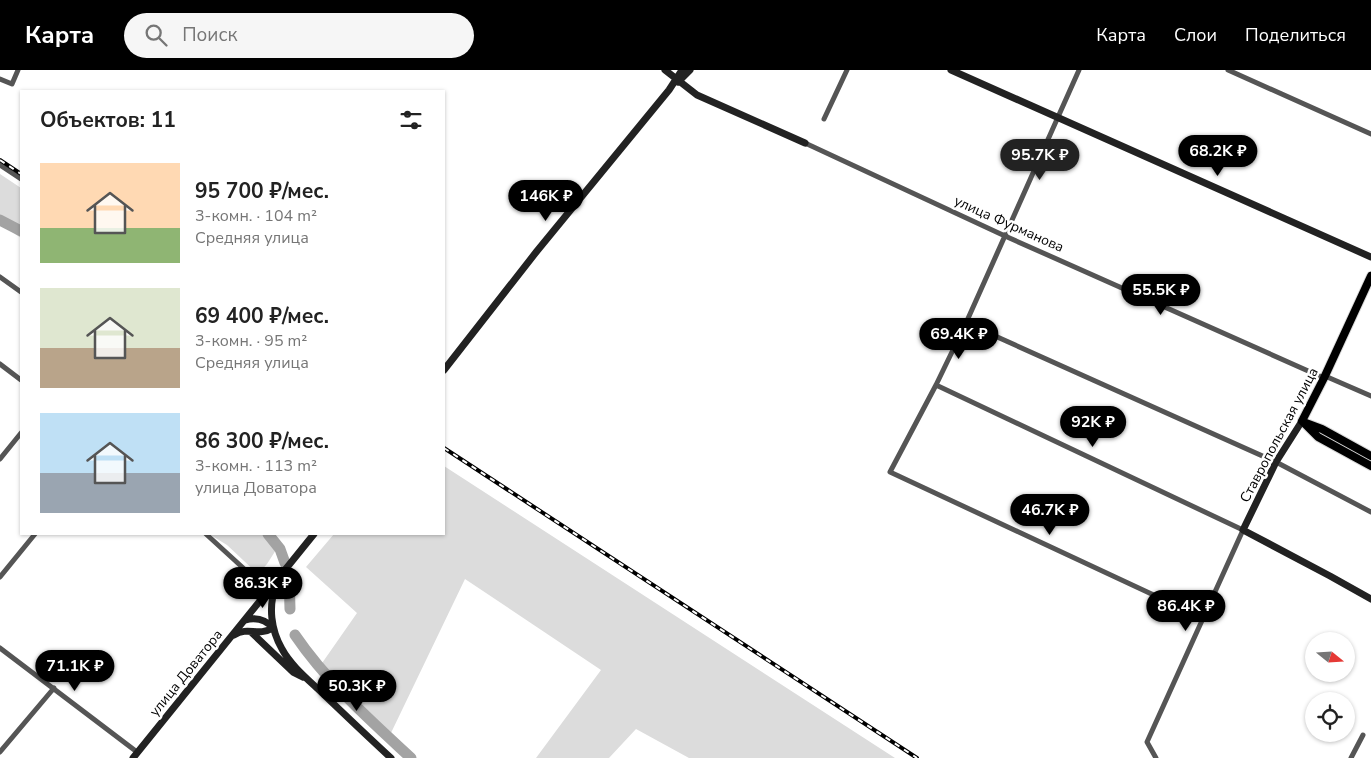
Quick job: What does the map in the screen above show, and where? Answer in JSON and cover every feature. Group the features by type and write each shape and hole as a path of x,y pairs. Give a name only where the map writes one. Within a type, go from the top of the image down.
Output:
{"main road":[{"path":"665,70 679,77"},
{"path":"671,70 679,77"},
{"path":"445,369 537,250 668,90 679,77 690,70"},
{"path":"951,70 1371,257"},
{"name":"улица Фурманова","path":"679,77 686,87 697,95 804,143"},
{"name":"Ставропольская улица","path":"1243,530 1276,462 1302,421 1325,377 1371,276"},
{"path":"1302,421 1322,429 1371,456"},
{"path":"1302,421 1318,437 1371,466"},
{"path":"1243,530 1371,599"},
{"name":"улица Доватора","path":"135,755 313,535"},
{"path":"273,628 281,576"},
{"path":"245,620 254,618 269,624 273,628 283,652 389,758"},
{"path":"232,636 242,631 262,633 273,628"},
{"path":"250,632 293,672 310,681"}],"street":[{"path":"0,79 12,84 18,70"},
{"path":"824,119 847,70"},
{"path":"1079,70 966,323 890,472 1203,618"},
{"path":"1228,70 1371,134"},
{"name":"улица Фурманова","path":"804,143 1005,236 1371,396"},
{"path":"0,165 20,178"},
{"path":"0,277 20,291"},
{"path":"966,323 1276,462 1371,512"},
{"path":"0,364 20,379"},
{"path":"936,385 1243,530"},
{"path":"0,459 20,434"},
{"name":"Ставропольская улица","path":"1156,758 1147,742 1243,530"},
{"path":"0,577 34,535"},
{"path":"207,535 269,590"},
{"path":"0,648 54,688 135,755"},
{"path":"0,752 54,688"},
{"path":"1350,758 1363,735"}],"shaded area":[{"path":"0,174 20,187 20,237 0,224"},
{"path":"445,467 895,758 689,758 636,729 609,758 536,758 601,670 465,579 390,735 320,666 357,613 306,567 333,535 445,535"},
{"path":"211,535 274,535 281,542 258,574 227,545"}],"waterway":[{"path":"0,220 20,230"},
{"path":"269,535 280,549 285,563"},
{"path":"289,574 290,609"},
{"path":"295,635 335,685 411,758"}],"railway":[{"path":"0,160 20,173"},
{"path":"445,449 917,758"}]}
